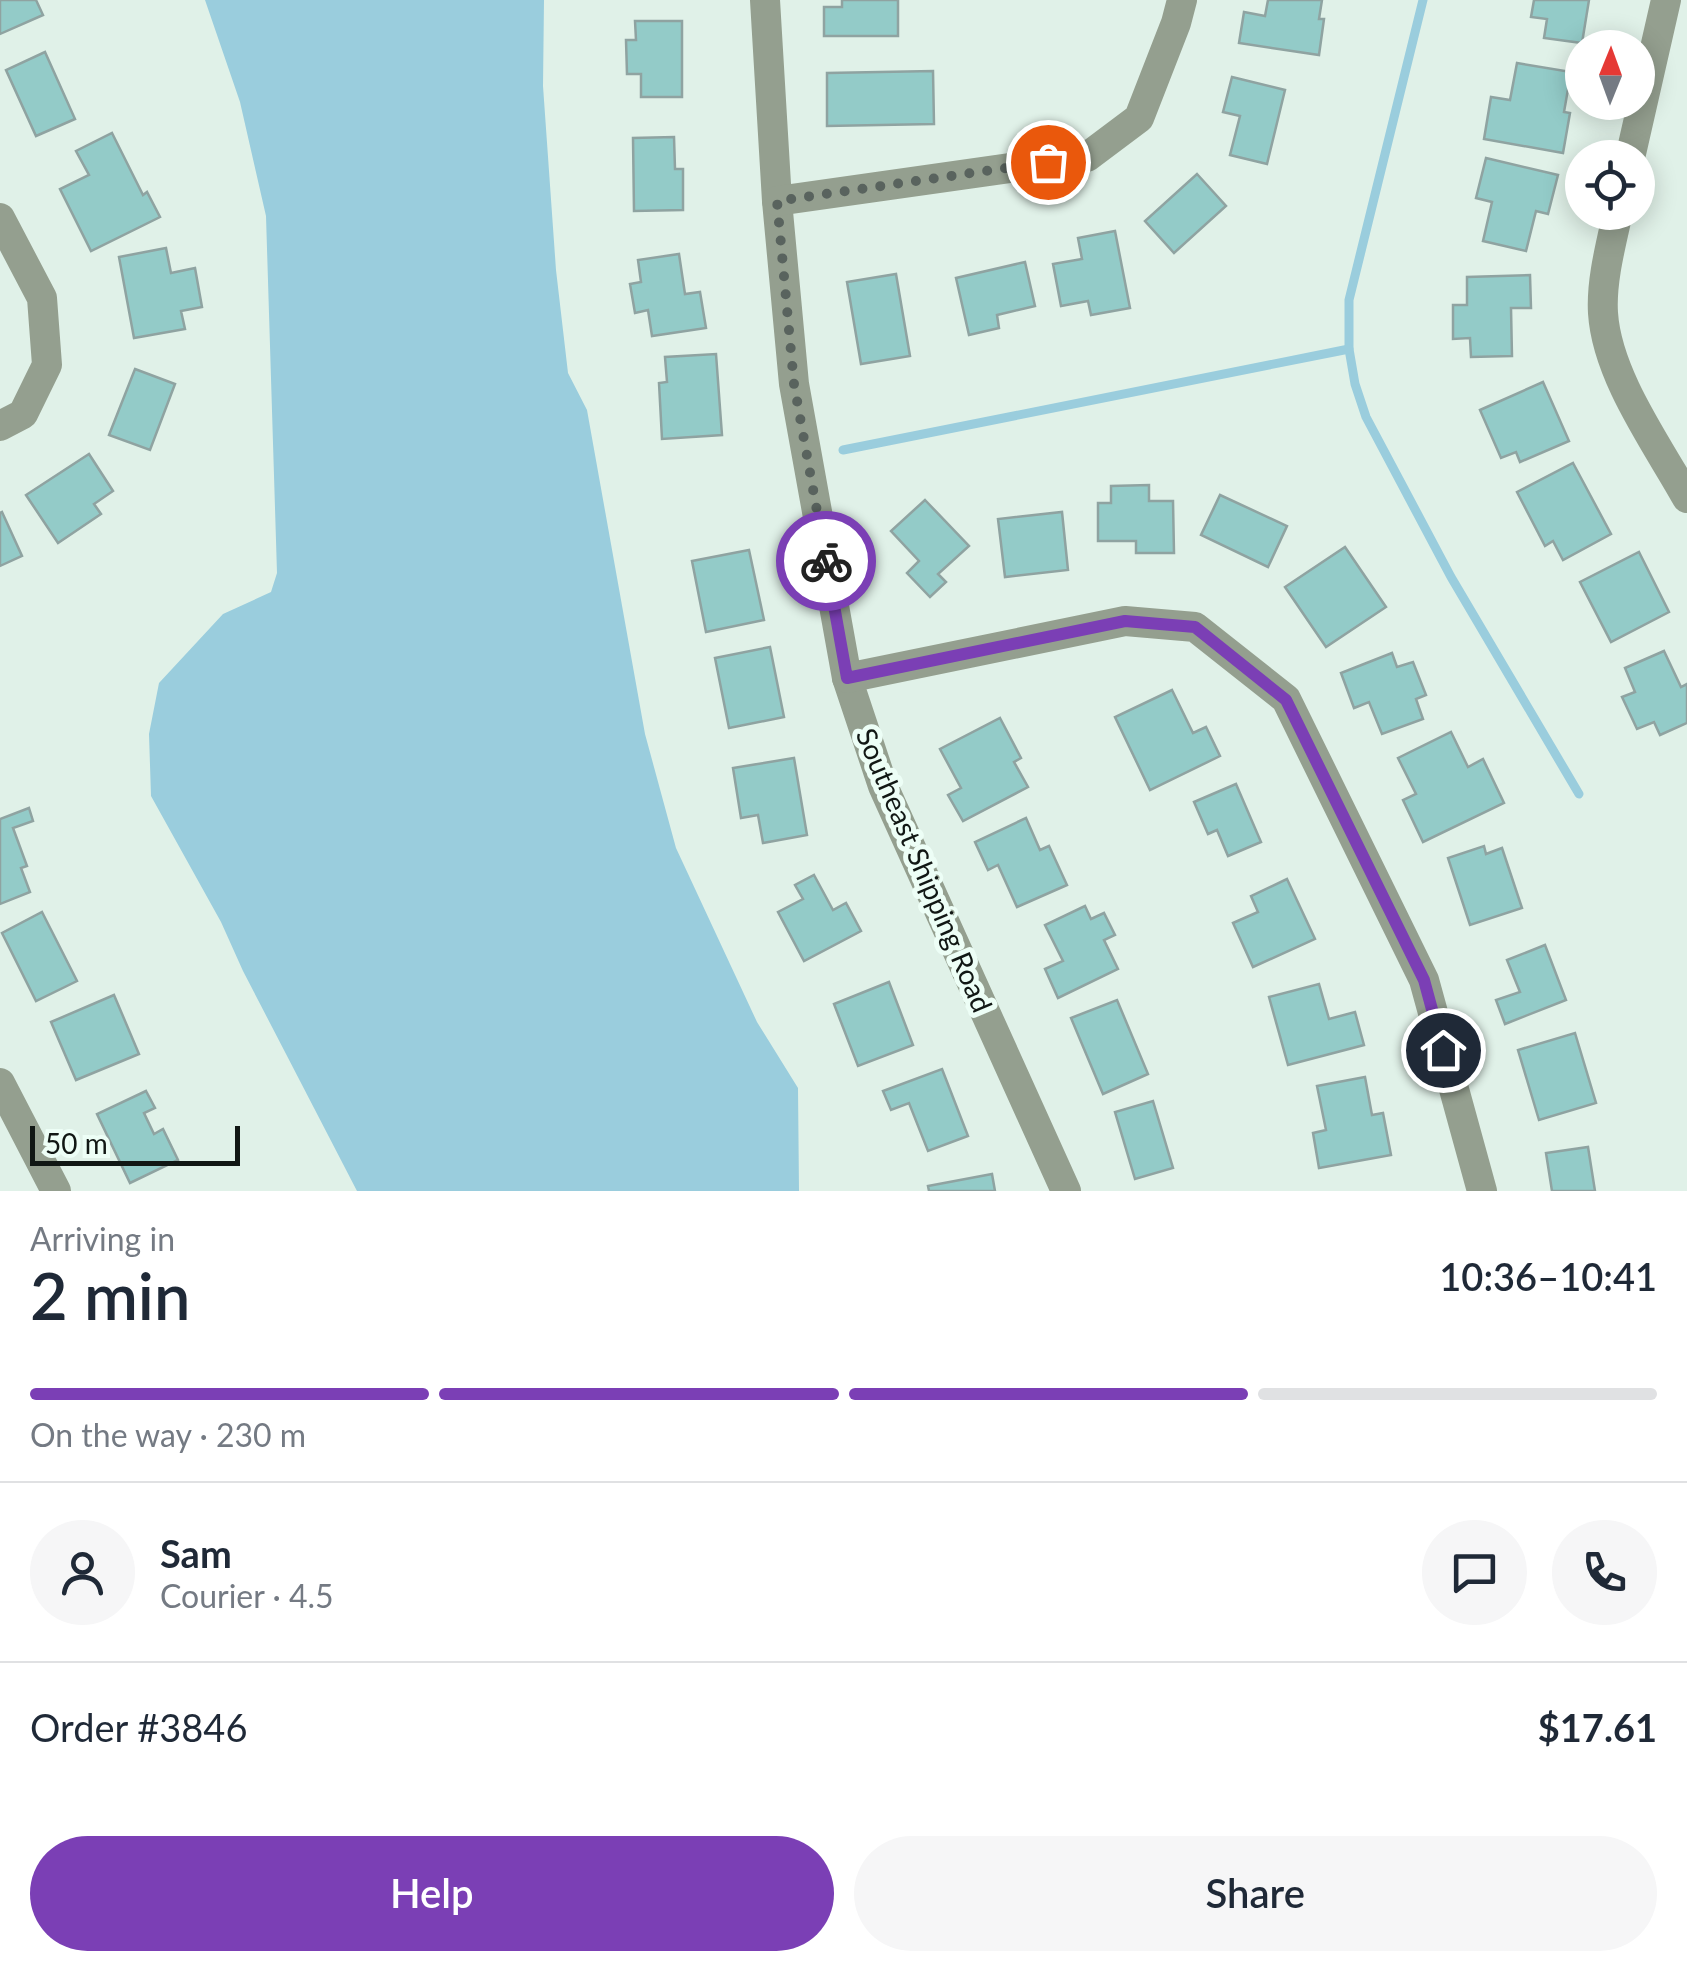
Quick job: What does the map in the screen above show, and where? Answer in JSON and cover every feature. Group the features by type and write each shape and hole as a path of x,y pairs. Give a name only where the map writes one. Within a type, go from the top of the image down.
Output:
{"street":[{"name":"Southeast Shipping Road","path":"765,0 777,201 794,384 847,678 883,786 1066,1191"},
{"path":"777,201 1087,156 1139,118 1182,0"},
{"path":"1634,140 1666,0"},
{"path":"0,218 42,298 47,365 24,414 0,426"},
{"path":"1615,230 1604,288 1605,335 1626,387 1687,498"},
{"path":"847,678 1125,621 1195,627 1270,687 1286,700 1424,980 1482,1191"},
{"path":"0,1083 56,1191"}],"water":[{"path":"205,0 544,0 543,86 556,270 568,373 587,410 645,734 676,848 757,1022 798,1088 799,1191 357,1191 221,922 151,796 149,734 159,683 223,614 271,592 277,573 266,216 240,102"}],"building":[{"path":"0,0 36,0 43,15 0,34"},
{"path":"842,0 898,0 898,36 824,36 824,7 842,7"},
{"path":"1268,0 1322,0 1319,19 1324,19 1319,55 1239,43 1244,12 1265,16"},
{"path":"1534,0 1589,0 1584,30 1565,30 1565,41 1544,38 1547,19 1531,17"},
{"path":"635,21 682,21 682,97 641,97 641,74 627,74 626,40 636,40"},
{"path":"45,52 75,119 36,136 6,70"},
{"path":"1517,63 1565,71 1564,112 1565,120 1569,120 1563,153 1484,139 1491,97 1510,100"},
{"path":"933,71 934,124 827,126 827,73"},
{"path":"1232,77 1285,90 1267,164 1230,155 1240,116 1223,112"},
{"path":"112,133 143,195 147,192 160,217 91,251 60,189 89,175 76,151"},
{"path":"674,137 675,169 683,169 683,210 634,211 633,138"},
{"path":"1486,158 1558,175 1548,214 1536,211 1526,251 1483,241 1492,202 1476,198"},
{"path":"1197,174 1226,206 1174,253 1145,221"},
{"path":"1115,231 1130,308 1091,315 1088,301 1061,306 1053,264 1082,259 1078,238"},
{"path":"166,248 171,273 195,268 202,307 181,311 185,329 134,338 119,257"},
{"path":"679,254 685,294 700,292 706,328 652,336 648,310 635,313 630,284 641,282 638,260"},
{"path":"1025,262 1035,306 997,315 999,328 969,335 956,278"},
{"path":"896,274 910,356 861,364 847,282"},
{"path":"1530,275 1531,308 1511,308 1512,356 1471,357 1470,338 1453,339 1453,305 1467,305 1467,277"},
{"path":"716,354 722,435 662,439 659,383 667,382 665,357"},
{"path":"135,369 175,384 150,450 109,435"},
{"path":"1543,382 1569,441 1520,462 1516,452 1501,458 1480,410"},
{"path":"89,454 113,491 94,504 101,514 58,543 26,495"},
{"path":"1573,463 1611,534 1563,560 1553,541 1545,546 1517,492"},
{"path":"1149,485 1149,501 1173,501 1174,553 1136,553 1136,541 1098,541 1098,503 1111,503 1111,486"},
{"path":"1220,495 1287,526 1268,567 1201,535"},
{"path":"925,500 969,546 938,574 946,582 930,597 907,573 919,561 891,531"},
{"path":"1062,512 1068,570 1005,577 998,519"},
{"path":"0,513 22,556 0,566"},
{"path":"1345,547 1386,607 1326,647 1285,587"},
{"path":"749,550 764,620 706,632 692,561"},
{"path":"1639,552 1669,612 1611,642 1580,582"},
{"path":"770,647 784,717 729,728 715,658"},
{"path":"1664,651 1681,687 1687,684 1687,723 1660,735 1654,722 1637,729 1622,697 1635,692 1625,668"},
{"path":"1392,653 1397,667 1413,662 1426,695 1416,699 1423,719 1382,734 1369,702 1354,708 1341,673"},
{"path":"1172,690 1193,733 1206,727 1220,756 1150,790 1115,717"},
{"path":"1000,718 1021,758 1014,762 1028,787 963,821 948,795 961,788 940,749"},
{"path":"1451,732 1468,767 1483,759 1504,803 1423,842 1403,800 1416,794 1398,758"},
{"path":"794,758 807,835 763,843 758,815 741,818 733,768"},
{"path":"1236,784 1261,842 1228,856 1217,830 1208,834 1194,802"},
{"path":"29,808 33,821 13,828 27,866 21,868 30,892 0,904 0,819"},
{"path":"1026,818 1040,850 1049,846 1067,885 1017,907 998,865 988,870 975,842"},
{"path":"1484,846 1486,854 1502,848 1522,908 1470,925 1448,858"},
{"path":"814,875 833,910 846,903 861,931 804,961 778,912 803,899 795,885"},
{"path":"1287,879 1315,939 1253,967 1233,923 1258,912 1251,896"},
{"path":"1085,906 1091,919 1104,913 1115,935 1104,940 1118,969 1058,998 1045,969 1063,961 1045,925"},
{"path":"42,912 77,981 36,1001 2,933"},
{"path":"1545,945 1566,1000 1505,1024 1496,1000 1520,992 1507,960"},
{"path":"889,982 913,1045 858,1066 834,1004"},
{"path":"1319,984 1329,1019 1355,1012 1364,1045 1288,1065 1269,997"},
{"path":"114,995 139,1054 76,1080 51,1022"},
{"path":"1117,1000 1148,1074 1103,1094 1071,1018"},
{"path":"1575,1033 1596,1103 1539,1120 1518,1050"},
{"path":"942,1069 968,1136 928,1151 909,1103 891,1110 883,1091"},
{"path":"1365,1077 1372,1115 1383,1113 1391,1155 1319,1168 1313,1133 1326,1130 1317,1086"},
{"path":"146,1091 155,1108 144,1113 154,1134 163,1129 178,1160 130,1183 97,1114"},
{"path":"1153,1101 1173,1168 1135,1179 1115,1112"},
{"path":"1588,1147 1595,1191 1552,1191 1546,1153"},
{"path":"992,1174 995,1191 929,1191 928,1186"}],"waterway":[{"path":"1423,0 1349,300 1349,349 1355,384 1366,417 1451,577 1579,794"},
{"path":"843,450 1349,349"}],"way so far":[{"path":"826,561 794,384 777,201 1048,162"}],"route":[{"path":"826,561 847,678 1125,621 1195,627 1286,700 1424,980 1443,1050"}]}
